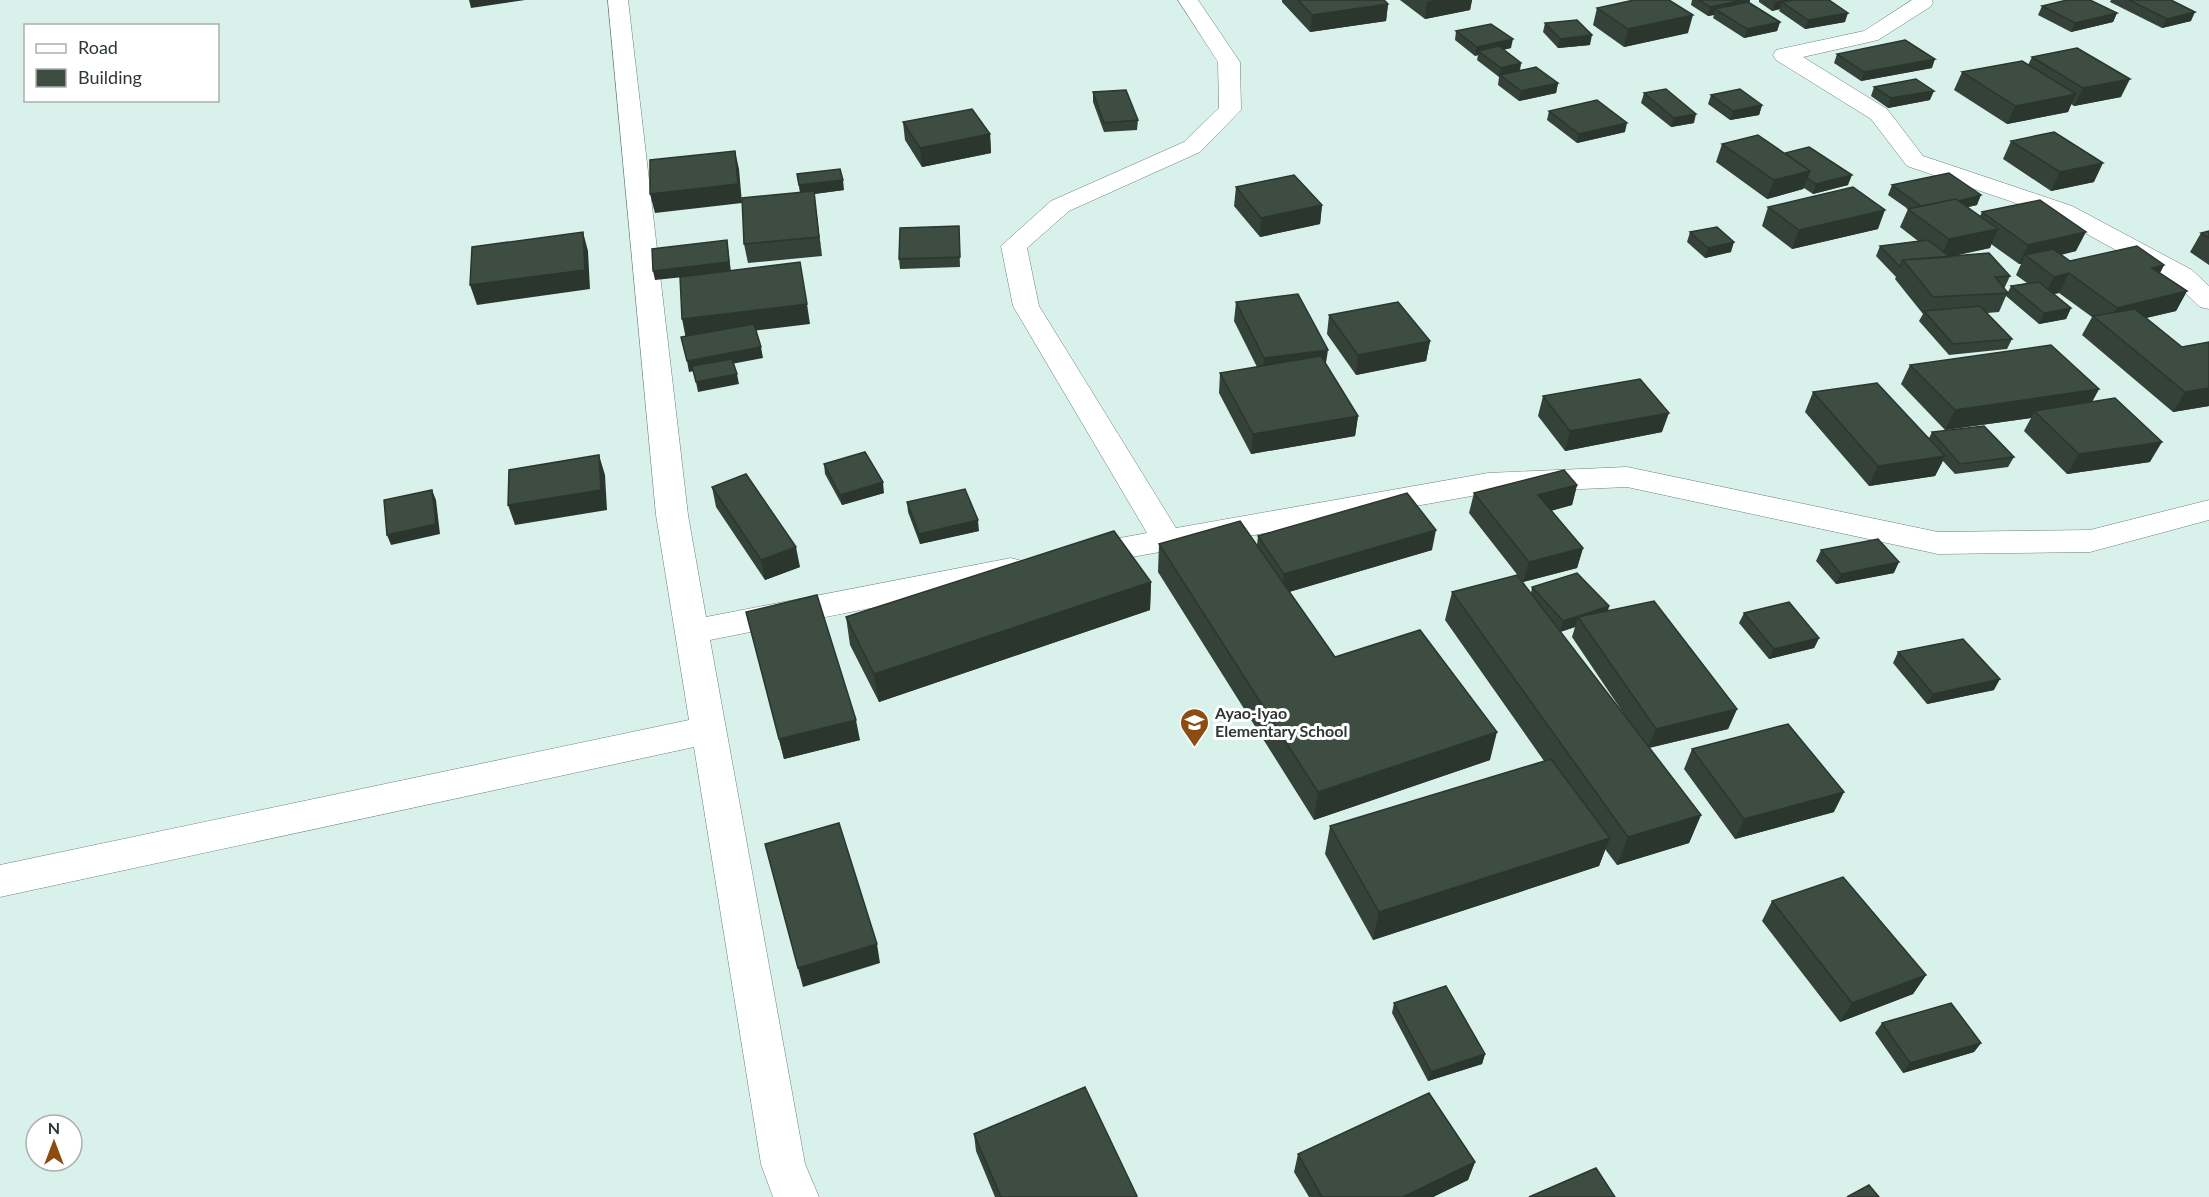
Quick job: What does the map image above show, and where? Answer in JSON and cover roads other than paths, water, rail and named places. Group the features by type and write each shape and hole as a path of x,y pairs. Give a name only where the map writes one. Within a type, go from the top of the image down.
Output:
{"street":[{"path":"618,0 672,515 783,1164 796,1197"},
{"path":"1167,539 1026,306 1014,246 1060,206 1192,147 1230,110 1229,62 1188,0"},
{"path":"1922,0 1923,3 1871,36 1784,55 1879,114 1915,161 2063,211 2183,276 2209,301"},
{"path":"692,632 1167,539 1488,483 1627,477 1938,543 2090,540 2209,510"},
{"path":"0,881 710,730"}],"place":[{"name":"Ayao-Iyao Elementary School","path":"1194,748"}]}
